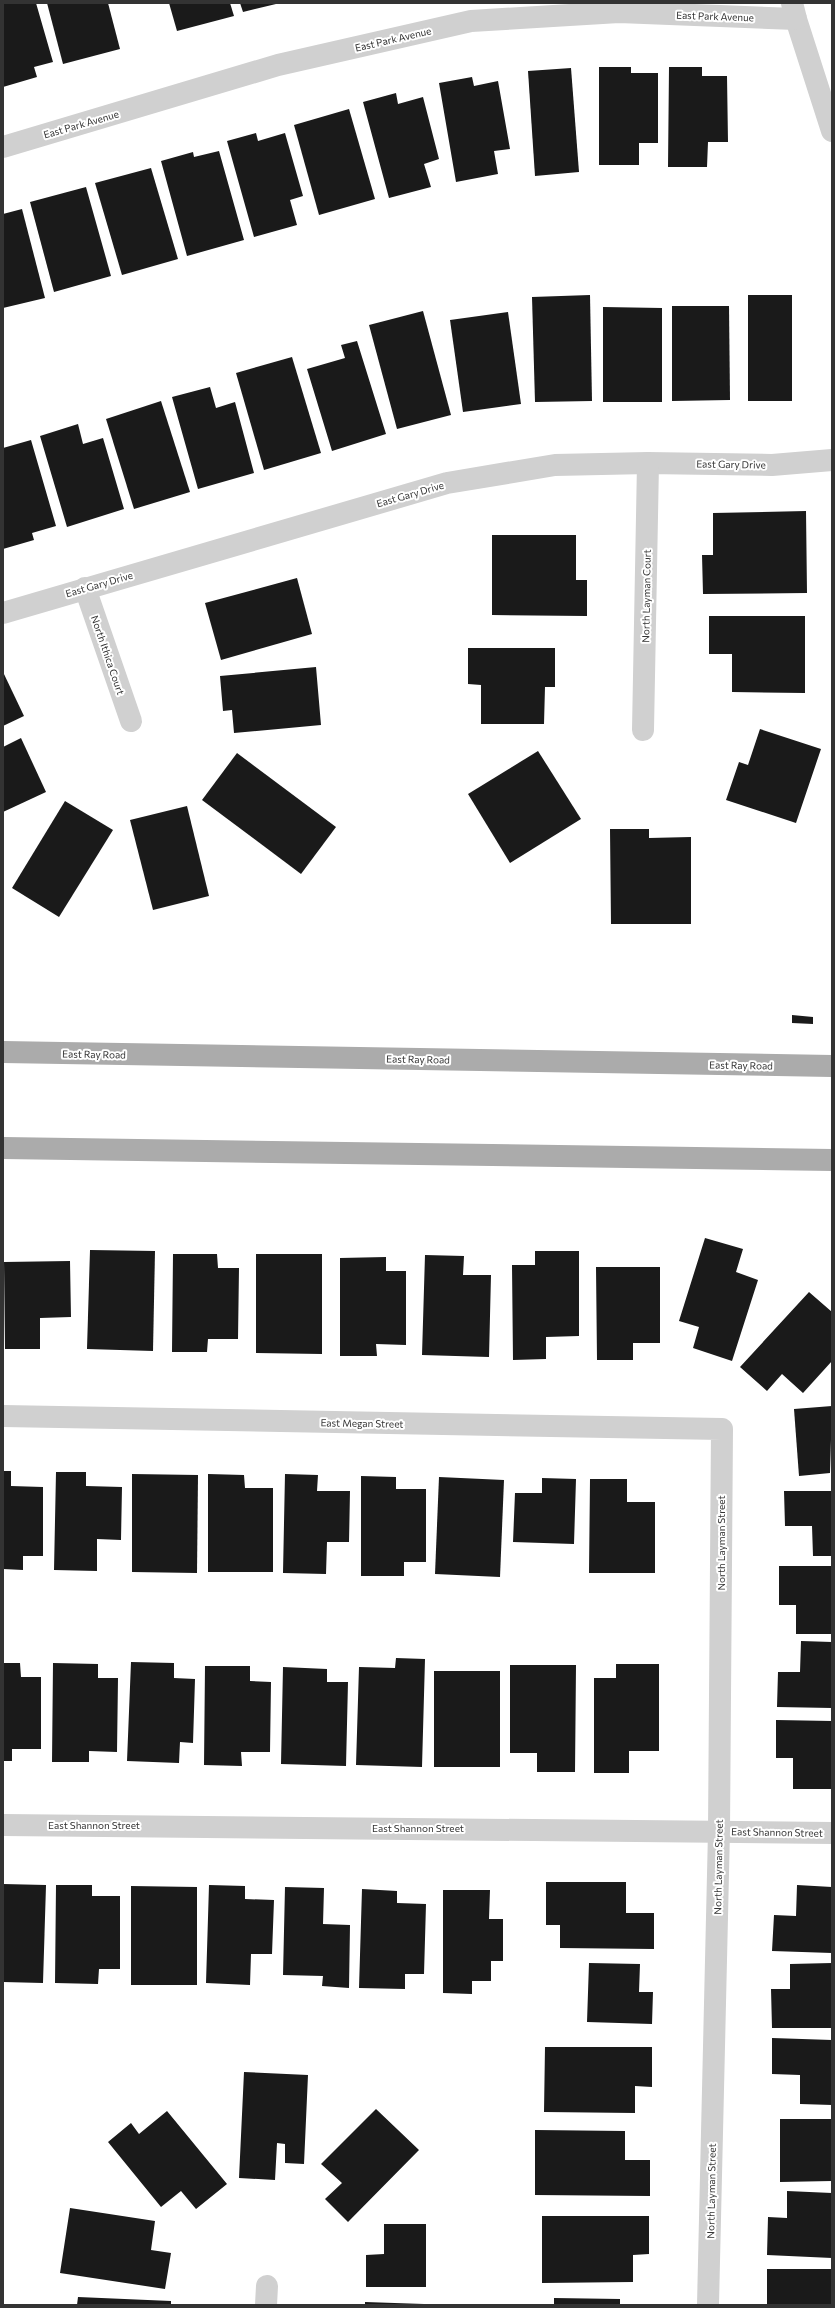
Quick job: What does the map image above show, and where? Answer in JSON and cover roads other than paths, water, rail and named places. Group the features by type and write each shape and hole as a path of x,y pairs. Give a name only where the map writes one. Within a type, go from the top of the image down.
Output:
{"main road":[{"name":"East Ray Road","path":"3,1052 832,1066"},
{"path":"3,1148 832,1160"}],"street":[{"path":"794,11 832,131"},
{"name":"East Park Avenue","path":"3,147 278,66 471,21 619,12 794,11"},
{"name":"East Gary Drive","path":"3,613 447,483 556,465 648,462 772,465 832,460"},
{"name":"North Layman Court","path":"643,730 648,462"},
{"name":"North Ithica Court","path":"85,588 131,721"},
{"name":"East Megan Street","path":"3,1416 722,1429"},
{"name":"North Layman Street","path":"708,2305 719,1831 722,1429"},
{"name":"East Shannon Street","path":"3,1825 832,1833"}]}
